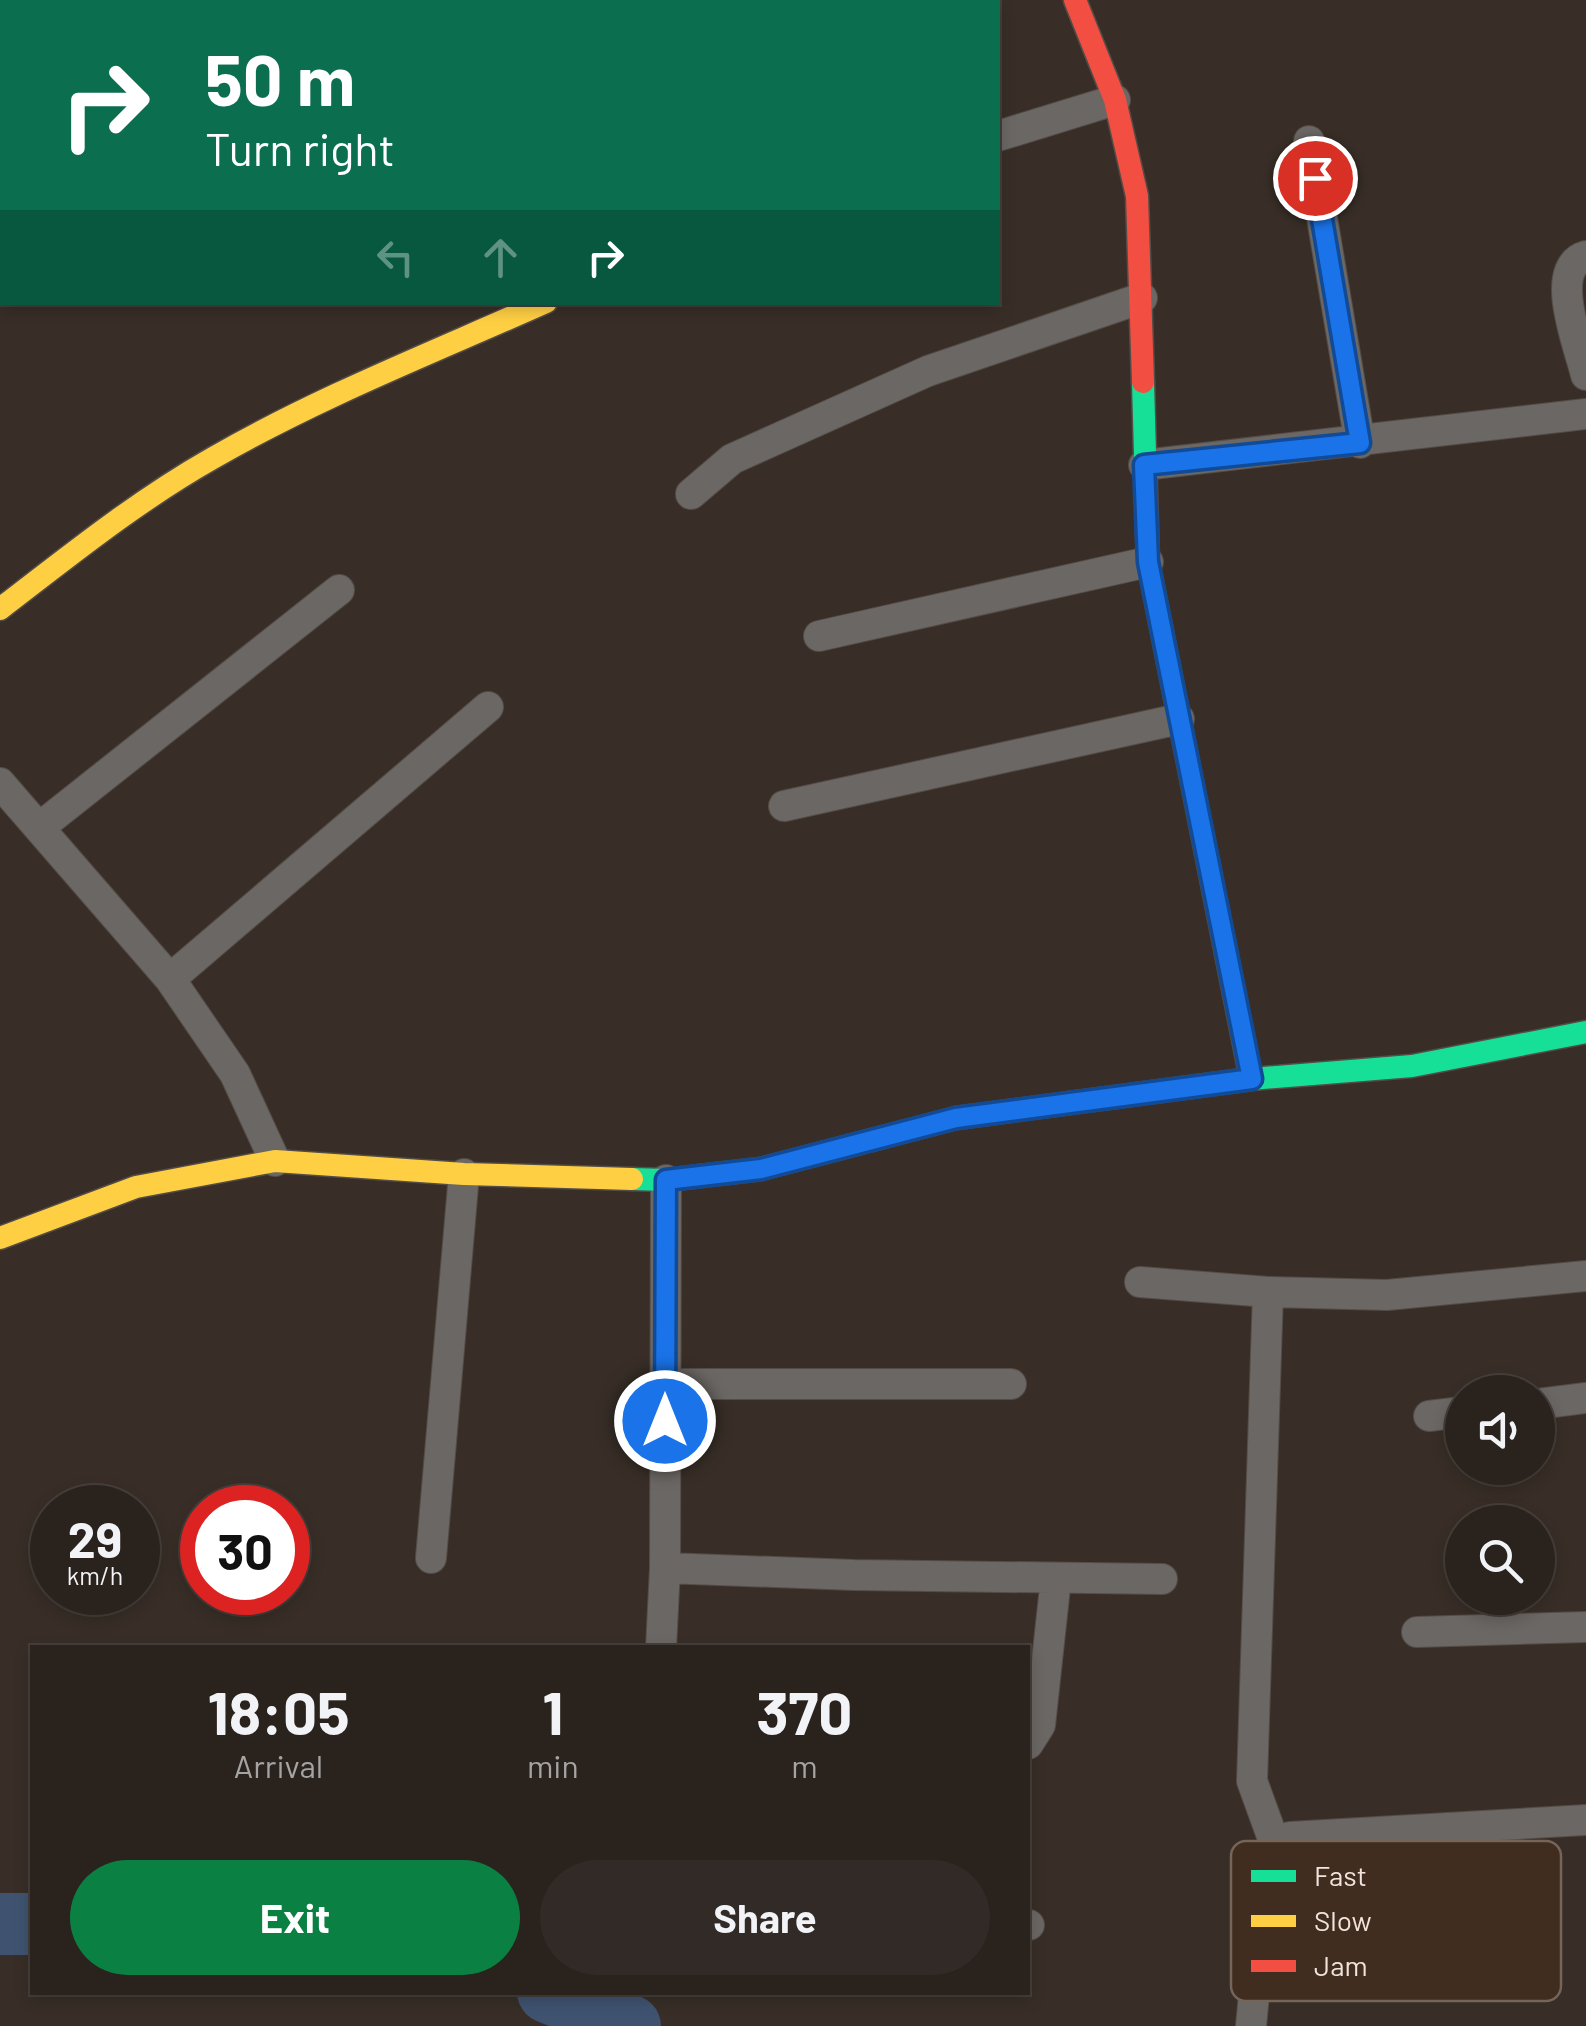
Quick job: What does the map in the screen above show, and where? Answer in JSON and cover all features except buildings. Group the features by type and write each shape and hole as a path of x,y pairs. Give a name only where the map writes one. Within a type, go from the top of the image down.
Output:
{"street":[{"path":"1076,0 1115,100 1137,196 1148,562 1252,1079"},
{"path":"1000,135 1115,100"},
{"path":"1309,141 1360,443"},
{"path":"1586,256 1576,259 1568,269 1565,284 1586,375"},
{"path":"691,494 732,459 928,372 1142,298"},
{"path":"0,609 139,506 213,458 346,392 539,305"},
{"path":"1144,465 1586,414"},
{"path":"819,636 1148,562"},
{"path":"40,827 338,590"},
{"path":"170,979 488,708"},
{"path":"784,806 1180,718"},
{"path":"0,782 170,979 235,1074 276,1160"},
{"path":"0,1238 136,1187 276,1160 464,1174 666,1180 761,1169 956,1118 1252,1079 1412,1066 1586,1032"},
{"path":"432,1558 464,1174"},
{"path":"661,1645 665,1568 666,1180"},
{"path":"1140,1282 1268,1292 1388,1294 1586,1276"},
{"path":"1268,1292 1252,1781 1274,1841"},
{"path":"665,1384 1011,1384"},
{"path":"1555,1402 1586,1398"},
{"path":"1429,1416 1445,1414"},
{"path":"665,1568 1162,1579"},
{"path":"1030,1741 1040,1726 1056,1578"},
{"path":"1417,1632 1586,1626"},
{"path":"1284,1841 1308,1833 1586,1820"},
{"path":"1250,2026 1253,2001"}],"waterway":[{"path":"0,1924 30,1924"},
{"path":"555,1995 630,2026"}],"traffic: fast":[{"path":"1143,382 1148,562 1251,1079"},
{"path":"632,1179 666,1180 761,1169 956,1118 1251,1079 1412,1066 1586,1032"}],"traffic: slow":[{"path":"0,609 130,511 213,458 335,395 539,305"},
{"path":"0,1238 136,1187 275,1161 464,1174 632,1179"}],"traffic: jam":[{"path":"1075,0 1115,100 1137,196 1143,382"}],"route":[{"path":"665,1421 666,1180 761,1169 956,1118 1252,1079 1148,562 1144,465 1360,443 1315,178"}]}
